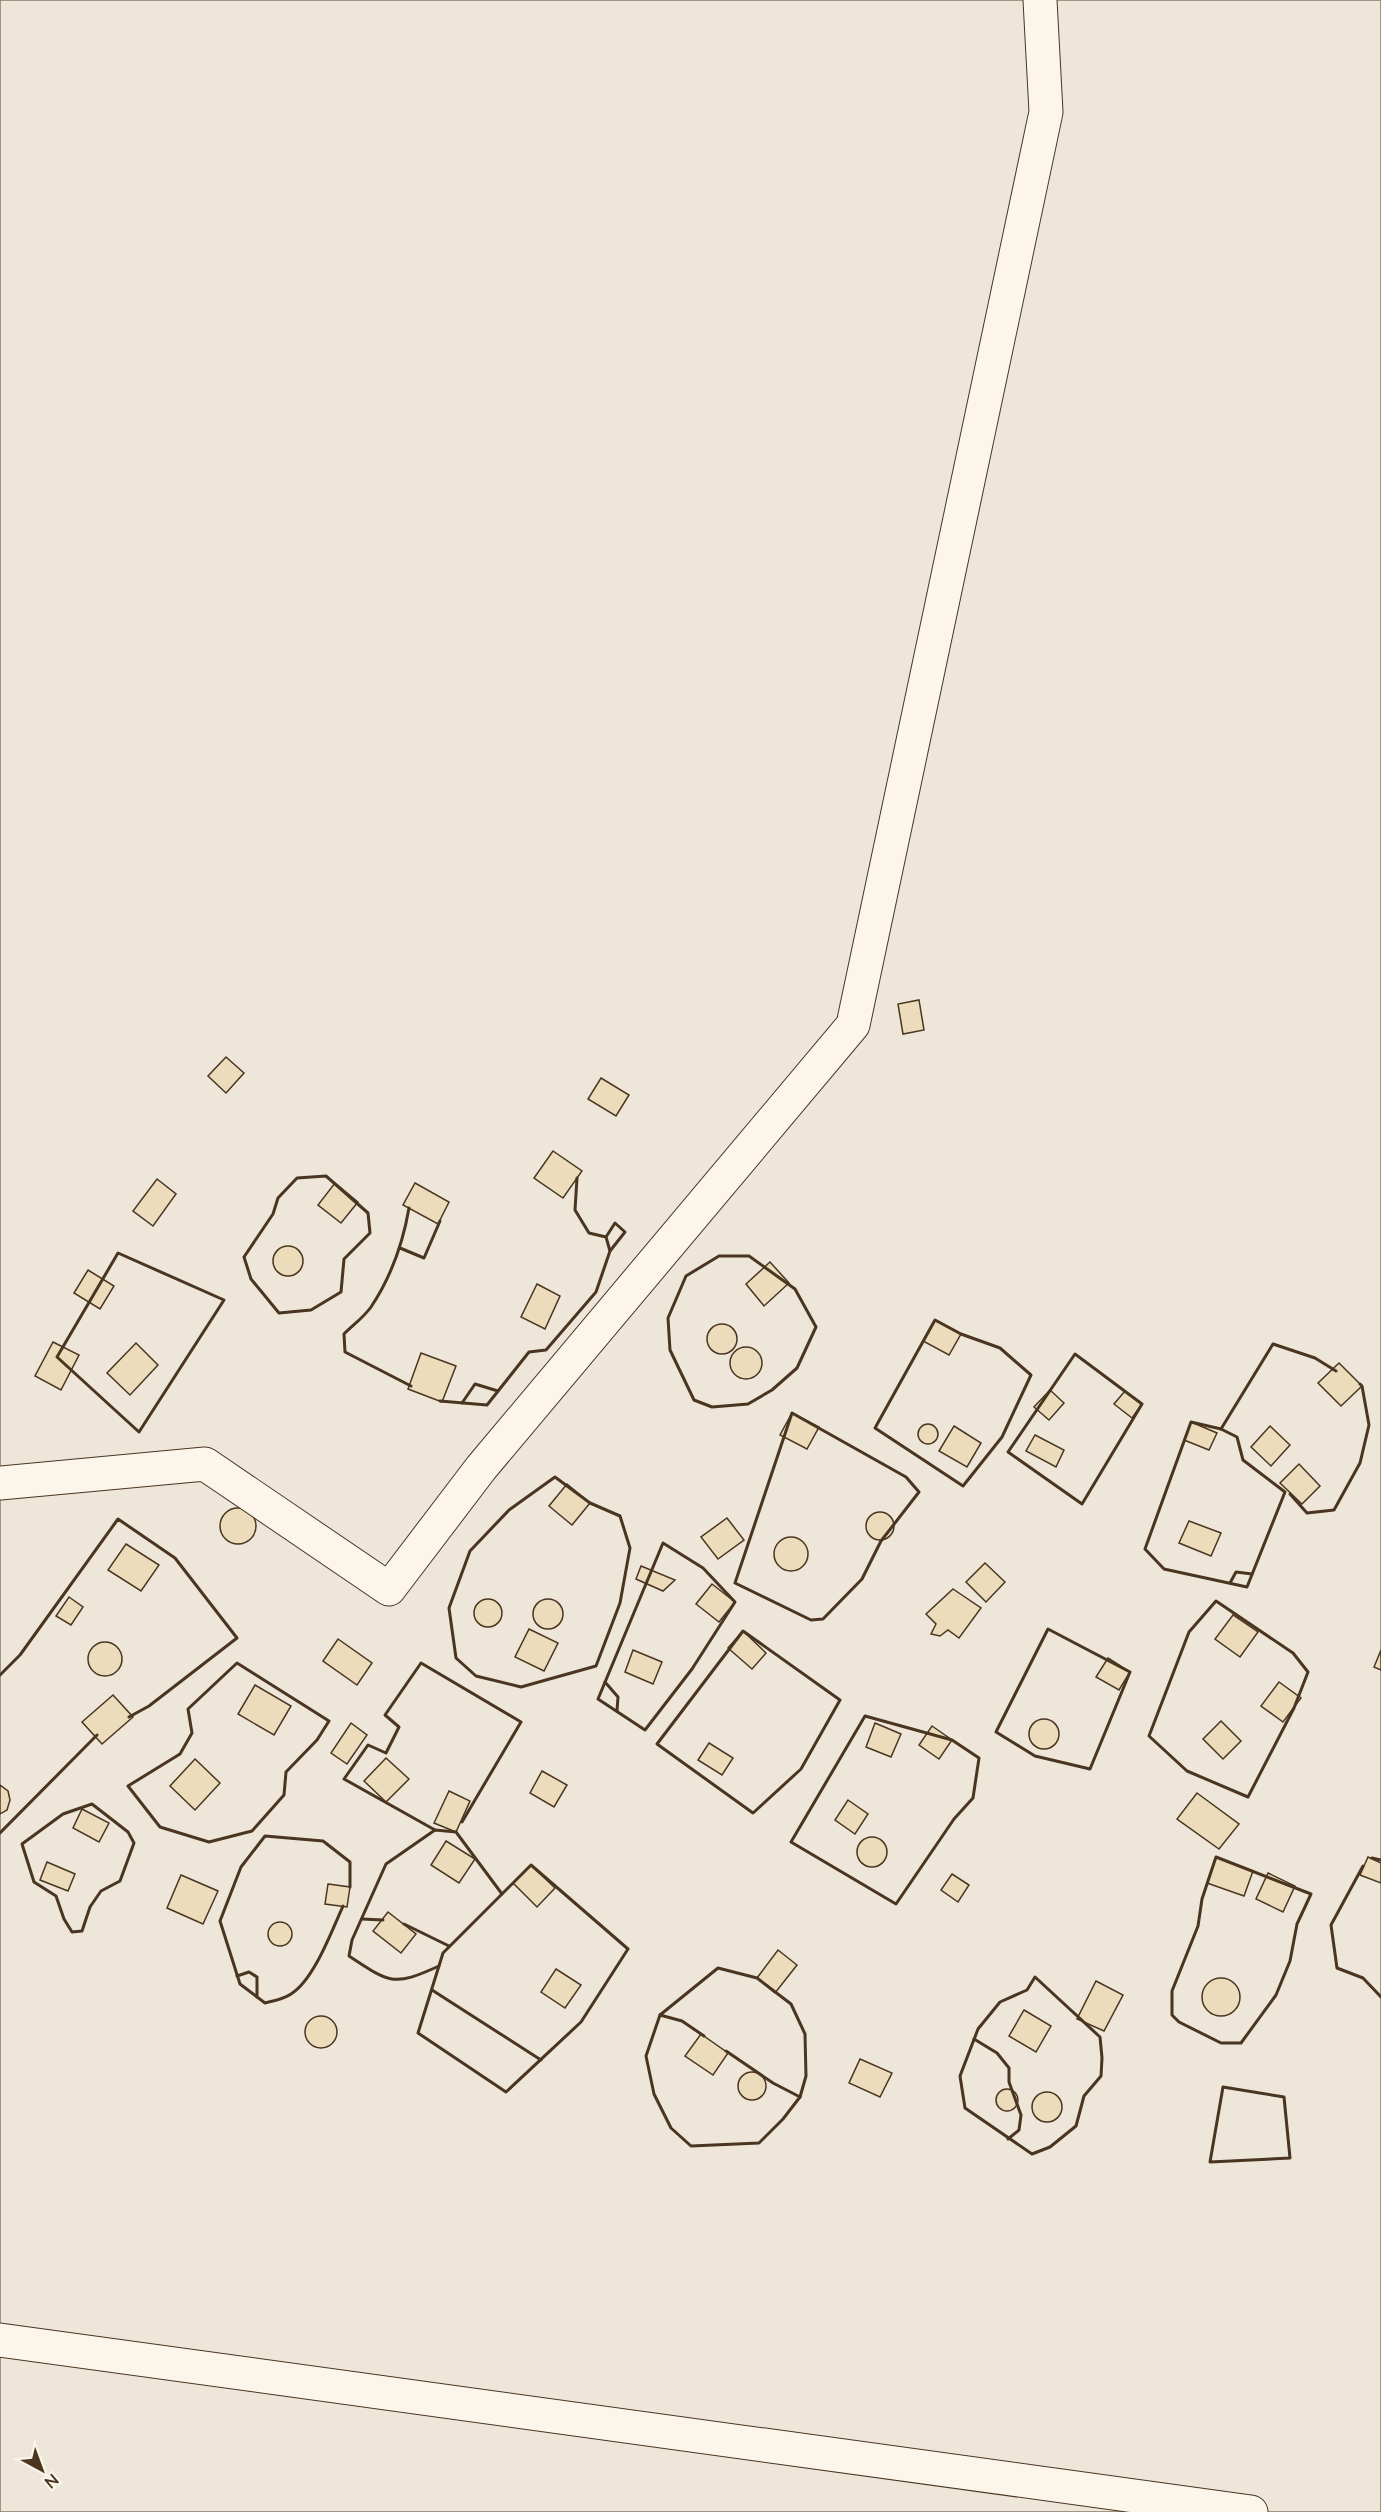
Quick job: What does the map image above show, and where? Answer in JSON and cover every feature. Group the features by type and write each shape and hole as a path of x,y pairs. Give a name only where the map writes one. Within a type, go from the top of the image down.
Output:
{"street":[{"path":"0,1483 205,1464 389,1589 481,1468 853,1026 1046,111 1040,0"},
{"path":"0,2340 1251,2512"}],"shaded area":[{"path":"0,0 1381,0 1381,2512 0,2512"}],"building":[{"path":"919,1000 924,1030 903,1034 898,1004"},
{"path":"226,1057 244,1073 226,1093 208,1076"},
{"path":"601,1078 629,1095 616,1116 588,1099"},
{"path":"553,1151 582,1171 563,1198 534,1178"},
{"path":"157,1179 176,1194 153,1226 133,1211"},
{"path":"335,1183 358,1202 341,1223 318,1205"},
{"path":"415,1183 449,1202 438,1224 403,1205"},
{"path":"288,1246 299,1250 303,1261 299,1272 288,1276 277,1272 273,1261 277,1250"},
{"path":"770,1262 789,1283 764,1306 746,1284"},
{"path":"88,1270 114,1286 100,1309 74,1293"},
{"path":"537,1284 560,1296 545,1329 521,1317"},
{"path":"935,1320 961,1334 949,1355 923,1341"},
{"path":"722,1324 733,1328 737,1339 733,1350 722,1354 711,1350 707,1339 711,1328"},
{"path":"53,1342 79,1355 61,1390 35,1376"},
{"path":"136,1343 158,1365 130,1395 107,1373"},
{"path":"746,1347 758,1351 762,1363 758,1375 746,1379 734,1375 730,1363 734,1351"},
{"path":"421,1353 456,1366 442,1402 408,1389"},
{"path":"1339,1363 1362,1386 1341,1406 1318,1383"},
{"path":"1050,1390 1064,1403 1049,1420 1034,1407"},
{"path":"1125,1391 1142,1404 1132,1418 1114,1404"},
{"path":"792,1413 819,1427 807,1449 780,1435"},
{"path":"1191,1422 1217,1433 1209,1450 1184,1440"},
{"path":"924,1424 932,1424 938,1430 938,1438 932,1444 924,1444 918,1438 918,1430"},
{"path":"954,1426 981,1443 967,1467 939,1451"},
{"path":"1270,1426 1290,1445 1271,1466 1251,1447"},
{"path":"1035,1435 1064,1450 1056,1467 1026,1451"},
{"path":"1299,1464 1320,1486 1302,1504 1280,1483"},
{"path":"567,1484 590,1503 572,1525 549,1506"},
{"path":"238,1508 250,1514 256,1526 250,1538 238,1544 226,1538 220,1526 226,1514"},
{"path":"880,1512 890,1516 894,1526 890,1536 880,1540 870,1536 866,1526 870,1516"},
{"path":"727,1518 744,1540 718,1559 701,1537"},
{"path":"1189,1521 1221,1533 1211,1556 1179,1543"},
{"path":"791,1537 803,1542 808,1554 803,1566 791,1571 779,1566 774,1554 779,1542"},
{"path":"126,1544 159,1565 141,1591 108,1570"},
{"path":"985,1563 1005,1582 986,1602 966,1582"},
{"path":"641,1566 675,1580 663,1591 636,1579"},
{"path":"712,1584 735,1602 719,1622 696,1604"},
{"path":"953,1589 981,1608 959,1638 948,1630 940,1636 931,1634 936,1624 926,1614"},
{"path":"69,1597 83,1607 71,1625 56,1616"},
{"path":"488,1599 498,1603 502,1613 498,1623 488,1627 478,1623 474,1613 478,1603"},
{"path":"548,1599 558,1604 563,1614 558,1624 548,1629 538,1624 533,1614 538,1604"},
{"path":"1233,1615 1258,1632 1240,1657 1215,1639"},
{"path":"529,1629 558,1643 544,1671 515,1657"},
{"path":"743,1631 766,1653 752,1669 728,1648"},
{"path":"338,1639 372,1663 357,1685 323,1661"},
{"path":"105,1642 117,1647 122,1659 117,1671 105,1676 93,1671 88,1659 93,1647"},
{"path":"633,1650 662,1662 653,1684 625,1672"},
{"path":"1381,1650 1381,1670 1374,1667"},
{"path":"1108,1658 1130,1672 1119,1690 1096,1677"},
{"path":"1279,1682 1301,1698 1283,1722 1261,1706"},
{"path":"255,1685 291,1706 274,1735 238,1714"},
{"path":"113,1695 133,1717 102,1744 82,1722"},
{"path":"1044,1719 1054,1724 1059,1734 1054,1744 1044,1749 1034,1744 1029,1734 1034,1724"},
{"path":"1221,1721 1241,1741 1223,1759 1203,1739"},
{"path":"351,1723 367,1735 347,1764 331,1753"},
{"path":"875,1723 901,1734 891,1757 866,1747"},
{"path":"932,1726 952,1740 939,1759 919,1745"},
{"path":"709,1743 733,1758 722,1775 698,1760"},
{"path":"386,1758 409,1779 386,1802 364,1781"},
{"path":"195,1759 220,1783 195,1810 170,1786"},
{"path":"542,1771 567,1785 554,1807 530,1793"},
{"path":"0,1785 8,1791 10,1800 7,1810 0,1814"},
{"path":"449,1791 470,1801 456,1832 434,1823"},
{"path":"1197,1793 1239,1824 1219,1849 1177,1819"},
{"path":"848,1800 868,1814 855,1834 835,1820"},
{"path":"82,1809 109,1823 99,1842 73,1828"},
{"path":"872,1837 878,1838 886,1846 886,1858 878,1866 872,1867 866,1866 858,1858 857,1852 858,1846 866,1838"},
{"path":"446,1841 475,1859 459,1883 431,1865"},
{"path":"1216,1857 1253,1871 1244,1896 1207,1883"},
{"path":"1368,1857 1381,1863 1381,1883 1360,1875"},
{"path":"47,1862 75,1874 68,1891 40,1880"},
{"path":"531,1865 555,1888 537,1907 513,1883"},
{"path":"1268,1873 1295,1886 1283,1912 1256,1899"},
{"path":"952,1874 969,1885 958,1902 941,1890"},
{"path":"181,1875 218,1891 203,1924 167,1908"},
{"path":"328,1884 350,1887 347,1907 325,1904"},
{"path":"388,1912 416,1934 401,1953 373,1931"},
{"path":"280,1922 285,1923 291,1929 291,1939 285,1945 280,1946 275,1945 269,1939 268,1934 269,1929 275,1923"},
{"path":"778,1950 797,1965 775,1993 757,1978"},
{"path":"556,1969 581,1985 565,2008 541,1992"},
{"path":"1221,1978 1235,1983 1240,1997 1235,2011 1221,2016 1207,2011 1202,1997 1207,1983"},
{"path":"1096,1981 1123,1995 1104,2031 1077,2019"},
{"path":"1024,2010 1051,2026 1036,2052 1009,2036"},
{"path":"321,2016 332,2021 337,2032 332,2043 321,2048 310,2043 305,2032 310,2021"},
{"path":"701,2034 728,2053 713,2075 685,2056"},
{"path":"860,2059 892,2073 880,2097 849,2083"},
{"path":"752,2072 762,2076 766,2086 762,2096 752,2100 742,2096 738,2086 742,2076"},
{"path":"1007,2089 1017,2096 1018,2100 1011,2110 1007,2111 997,2104 996,2100 1003,2090"},
{"path":"1047,2092 1058,2096 1062,2107 1058,2118 1047,2122 1036,2118 1032,2107 1036,2096"}],"wall":[{"path":"326,1176 368,1213 370,1233 344,1259 341,1292 311,1310 279,1313 251,1279 244,1257 273,1214 278,1198 297,1178 326,1176"},
{"path":"577,1178 575,1210 589,1233 606,1237 615,1223 625,1232 610,1251 606,1237"},
{"path":"409,1208 400,1247 385,1284 368,1311 344,1334 345,1352 411,1386"},
{"path":"400,1248 424,1258 440,1221"},
{"path":"440,1401 487,1405 529,1352 546,1350 596,1292 610,1251"},
{"path":"118,1253 224,1300 139,1432 57,1357 118,1253"},
{"path":"719,1256 749,1256 795,1289 816,1327 797,1368 772,1390 748,1404 712,1407 694,1400 670,1350 668,1318 686,1276 719,1256"},
{"path":"935,1320 961,1334 1000,1348 1031,1375 1002,1437 963,1486 875,1428 935,1320"},
{"path":"1221,1429 1273,1344 1315,1358 1336,1371"},
{"path":"1075,1354 1142,1404 1082,1504 1008,1452 1075,1354"},
{"path":"462,1403 475,1384 498,1391"},
{"path":"1290,1494 1307,1513 1334,1510 1360,1463 1369,1425 1360,1384"},
{"path":"792,1413 906,1477 919,1492 881,1541 862,1579 823,1619 811,1620 735,1583 792,1413"},
{"path":"1191,1422 1221,1429 1237,1437 1243,1460 1285,1492 1247,1587 1164,1569 1145,1549 1191,1422"},
{"path":"555,1477 590,1503 620,1516 630,1548 620,1603 596,1666 521,1687 476,1676 456,1658 449,1608 470,1551 509,1510 555,1477"},
{"path":"0,1675 20,1655 118,1519 175,1558 237,1638 149,1706 129,1717"},
{"path":"663,1543 703,1568 735,1602 692,1669 645,1730 598,1699 663,1543"},
{"path":"1230,1583 1236,1572 1252,1574"},
{"path":"1216,1601 1293,1653 1308,1672 1294,1708 1248,1797 1187,1771 1149,1736 1189,1632 1216,1601"},
{"path":"1048,1629 1130,1672 1090,1769 1035,1756 996,1732 1048,1629"},
{"path":"743,1631 840,1700 801,1769 753,1813 657,1744 743,1631"},
{"path":"237,1663 329,1721 317,1740 286,1772 284,1795 252,1831 209,1842 160,1827 128,1786 180,1754 192,1733 188,1709 237,1663"},
{"path":"435,1830 344,1779 368,1745 386,1753 399,1727 385,1715 421,1663 521,1722 462,1822"},
{"path":"605,1682 618,1697 617,1711"},
{"path":"865,1716 952,1740 979,1758 973,1798 954,1819 896,1904 791,1842 865,1716"},
{"path":"0,1833 97,1735"},
{"path":"92,1804 128,1832 134,1843 120,1881 101,1891 90,1907 82,1931 72,1932 64,1919 56,1896 34,1882 22,1844 63,1814 92,1804"},
{"path":"439,1966 411,1977 392,1979 383,1977 349,1956 352,1940 386,1864 435,1830 456,1832 502,1894"},
{"path":"343,1906 315,1966 291,1994 265,2003 240,1984 220,1921 241,1867 265,1836 323,1841 350,1862 350,1887"},
{"path":"1216,1857 1311,1894 1297,1924 1290,1961 1276,1995 1241,2043 1221,2043 1179,2022 1172,2015 1172,1991 1198,1926 1202,1899 1216,1857"},
{"path":"1372,1858 1381,1860"},
{"path":"531,1865 628,1949 581,2022 506,2092 418,2033 443,1953 531,1865"},
{"path":"1363,1866 1331,1925 1337,1968 1363,1978 1381,1997"},
{"path":"362,1919 383,1920"},
{"path":"404,1924 449,1946"},
{"path":"718,1968 757,1978 791,2004 805,2034 806,2076 800,2097 783,2119 759,2143 691,2146 671,2128 654,2094 646,2056 660,2015 718,1968"},
{"path":"237,1976 249,1972 257,1977 257,1997"},
{"path":"1035,1977 1100,2037 1102,2058 1101,2076 1084,2096 1076,2126 1050,2147 1032,2154 965,2108 960,2076 978,2029 1000,2002 1027,1990 1035,1977"},
{"path":"432,1990 541,2060"},
{"path":"660,2015 682,2021 704,2036"},
{"path":"974,2039 997,2053 1009,2068 1009,2082 1021,2115 1019,2130 1008,2139"},
{"path":"726,2051 773,2083 800,2097"},
{"path":"1223,2087 1284,2097 1290,2158 1210,2162 1223,2087"}]}
